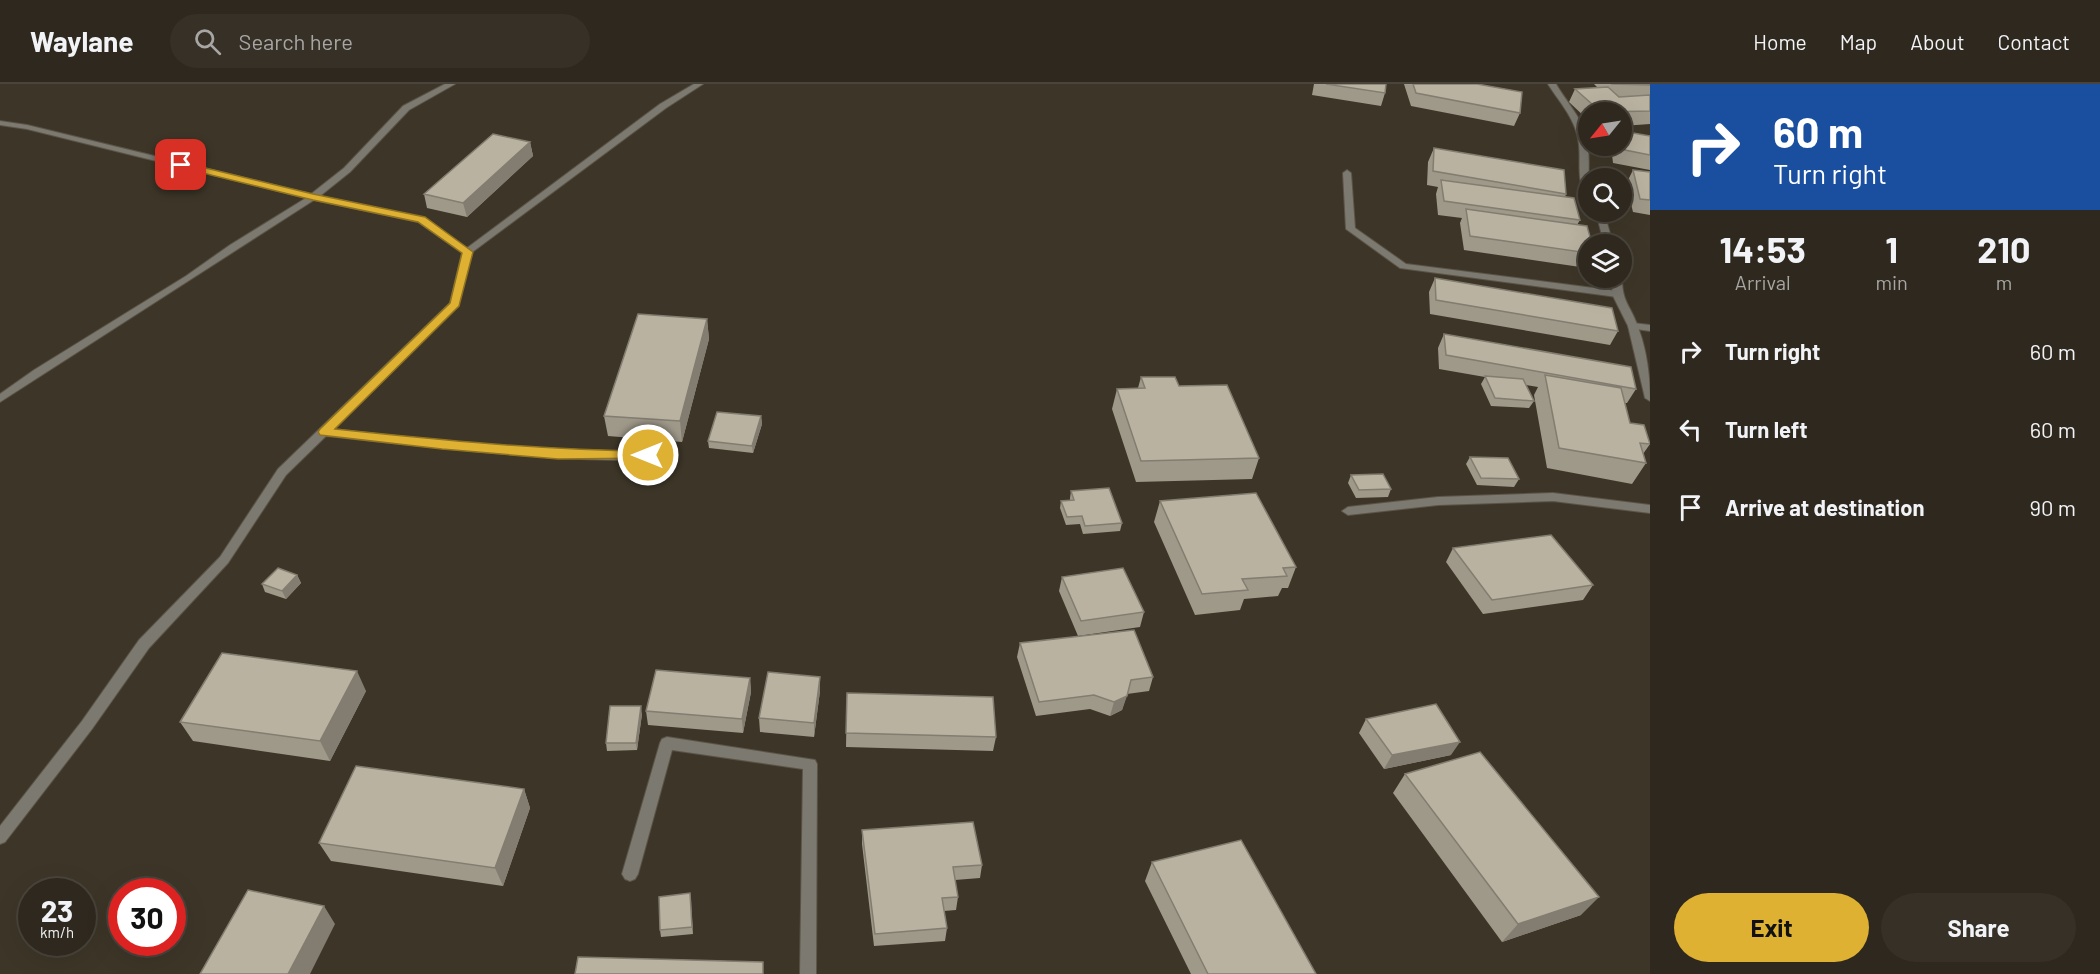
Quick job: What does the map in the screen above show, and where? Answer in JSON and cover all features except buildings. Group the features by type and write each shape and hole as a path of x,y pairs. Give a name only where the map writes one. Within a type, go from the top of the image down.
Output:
{"street":[{"path":"0,399 38,372 313,197 347,170 406,108 451,84"},
{"path":"0,837 87,725 144,644 224,560 282,472 455,304 467,252 663,106 699,84"},
{"path":"1552,84 1573,115 1581,134 1583,168"},
{"path":"0,123 27,127 313,197 421,220 467,252"},
{"path":"1347,174 1351,229 1404,266 1617,294"},
{"path":"1617,288 1617,294 1633,326 1650,398"},
{"path":"1633,326 1650,328"},
{"path":"325,432 442,445 558,454 648,455"},
{"path":"1348,511 1438,501 1553,497 1650,509"},
{"path":"630,874 667,743 810,764 808,974"}],"route":[{"path":"181,165 421,220 467,252 455,304 325,432 442,445 558,454 648,455"}]}
